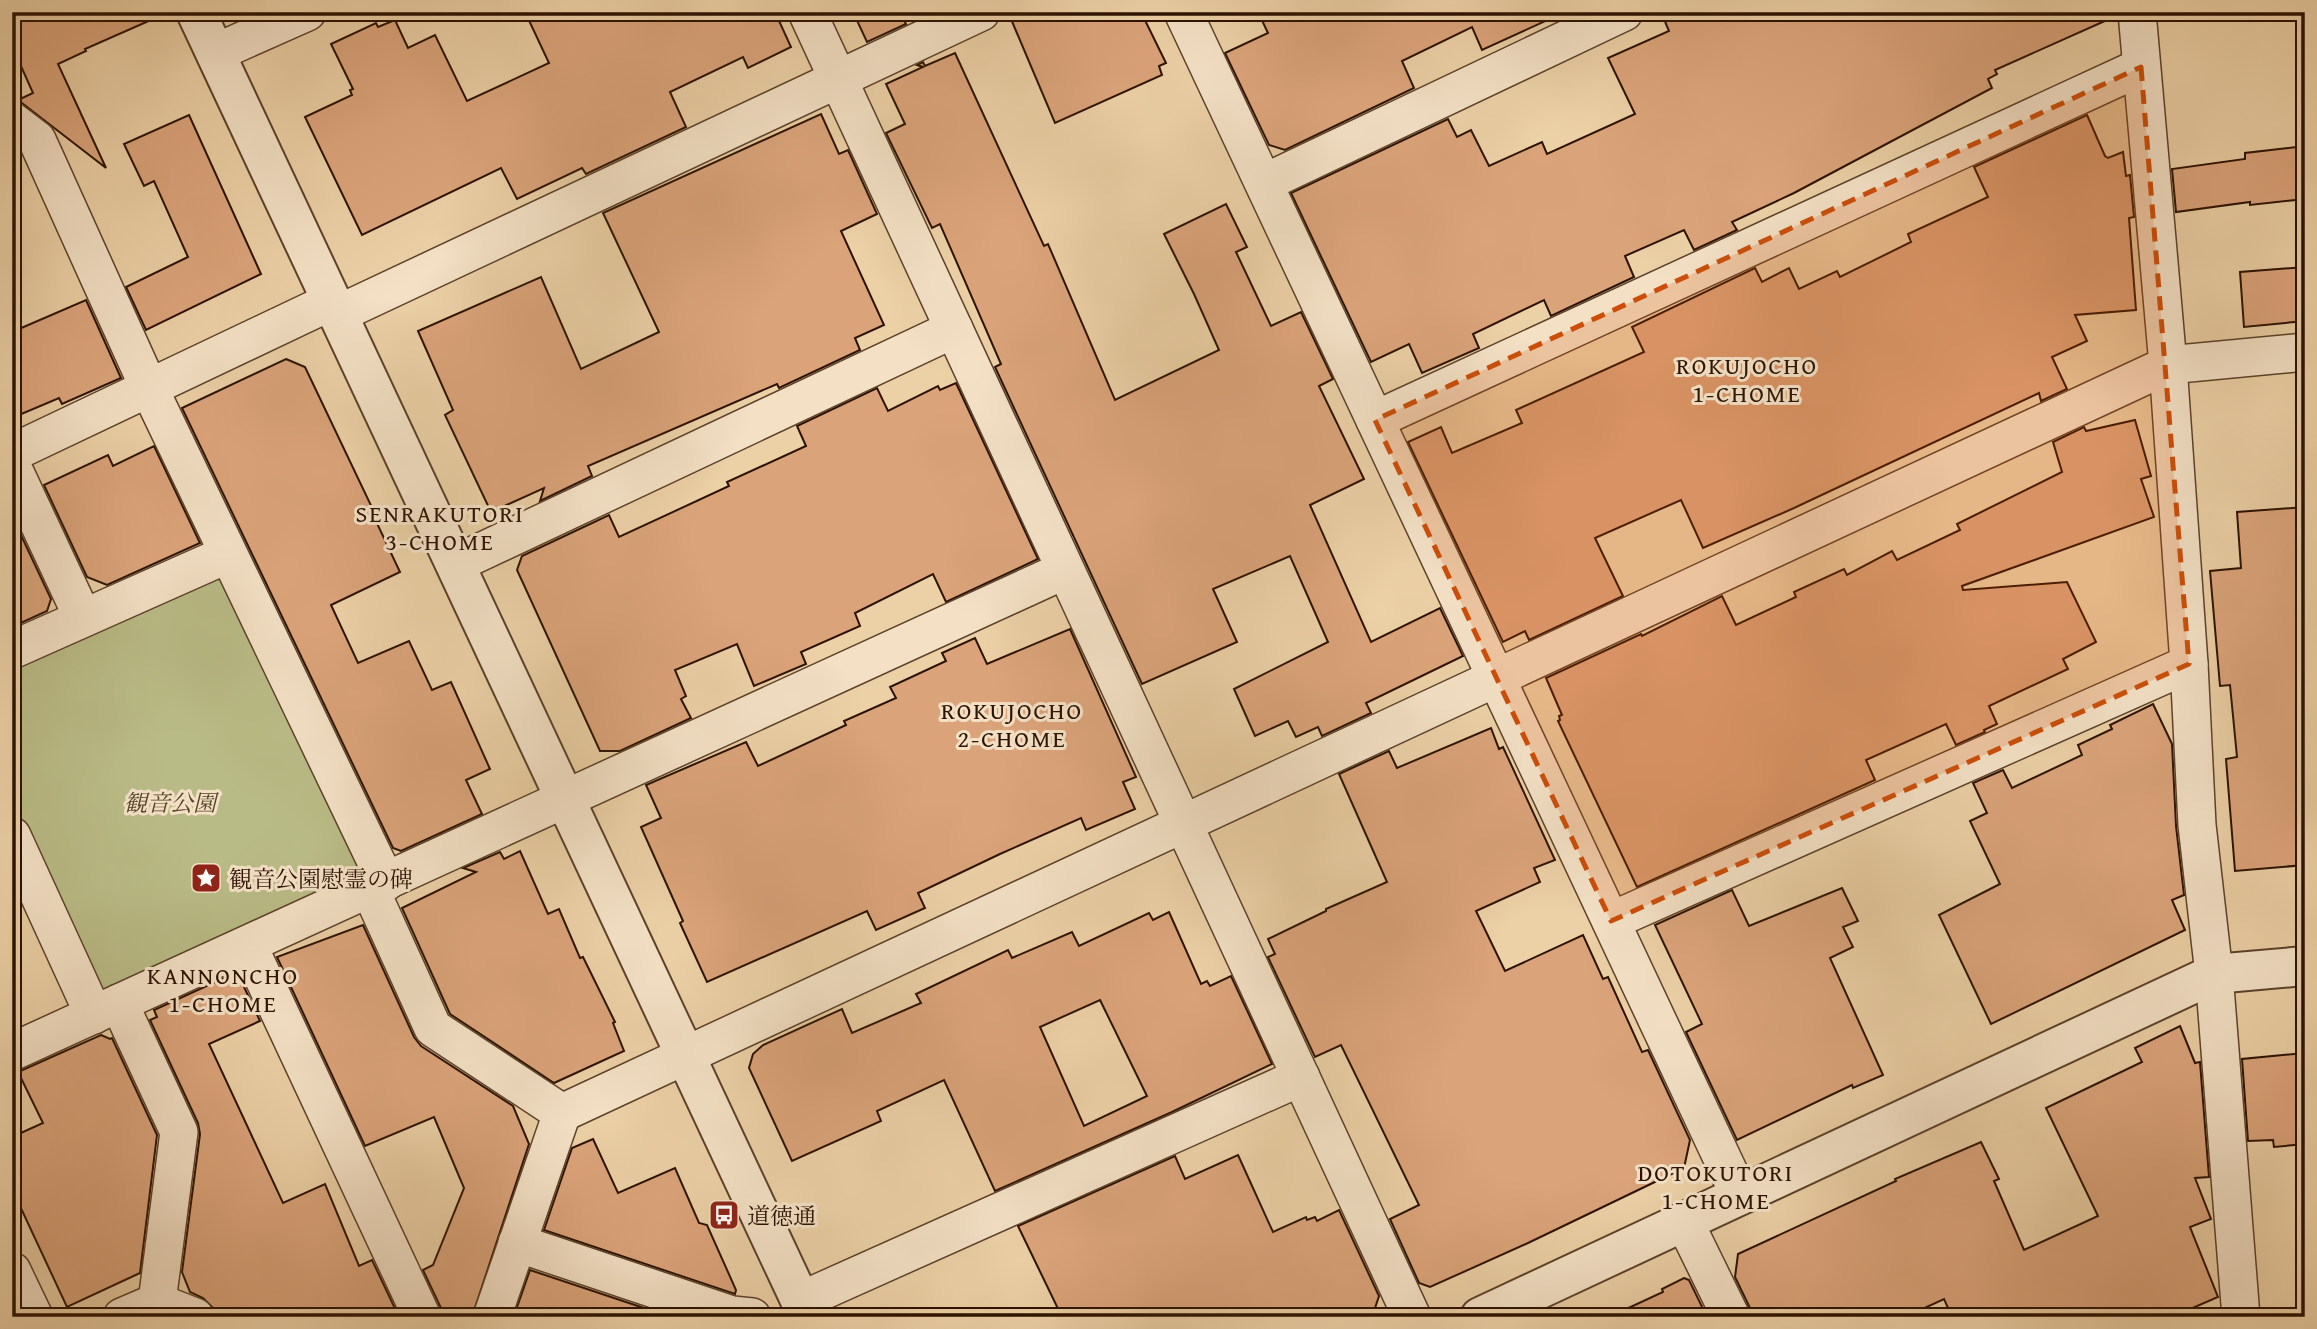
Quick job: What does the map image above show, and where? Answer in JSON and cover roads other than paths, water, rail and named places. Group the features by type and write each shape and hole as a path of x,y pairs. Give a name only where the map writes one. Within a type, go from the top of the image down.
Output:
{"street":[{"path":"196,12 804,1309 1301,1077"},
{"path":"215,53 306,12"},
{"path":"807,12 1412,1317"},
{"path":"12,453 149,388 335,308 981,12"},
{"path":"1183,12 1740,1196"},
{"path":"1264,183 1624,12"},
{"path":"2137,12 2168,365 2189,664 2197,825 2214,974 2236,1314"},
{"path":"1375,420 2141,67"},
{"path":"12,121 37,140 378,885 433,1028 562,1113"},
{"path":"455,564 954,330"},
{"path":"492,1317 562,1113 2168,365 2305,352"},
{"path":"12,466 83,618"},
{"path":"12,650 228,554"},
{"path":"12,1052 1065,569"},
{"path":"1611,920 2189,664"},
{"path":"12,835 107,1009 180,1132 157,1302"},
{"path":"248,945 422,1317"},
{"path":"1480,1317 2214,974 2305,966"},
{"path":"1684,1221 1731,1317"},
{"path":"517,1242 732,1315 752,1317"},
{"path":"12,1270 34,1317"},
{"path":"122,1317 157,1302 195,1317"}],"place":[{"name":"観音公園慰霊の碑","path":"206,878"},
{"name":"道徳通","path":"724,1215"}],"district":[{"name":"ROKUJOCHO 1-CHOME","path":"1747,379"},
{"name":"SENRAKUTORI 3-CHOME","path":"440,527"},
{"name":"ROKUJOCHO 2-CHOME","path":"1012,724"},
{"name":"KANNONCHO 1-CHOME","path":"223,989"},
{"name":"DOTOKUTORI 1-CHOME","path":"1716,1186"}],"park label":[{"name":"観音公園","path":"170,802"}]}
